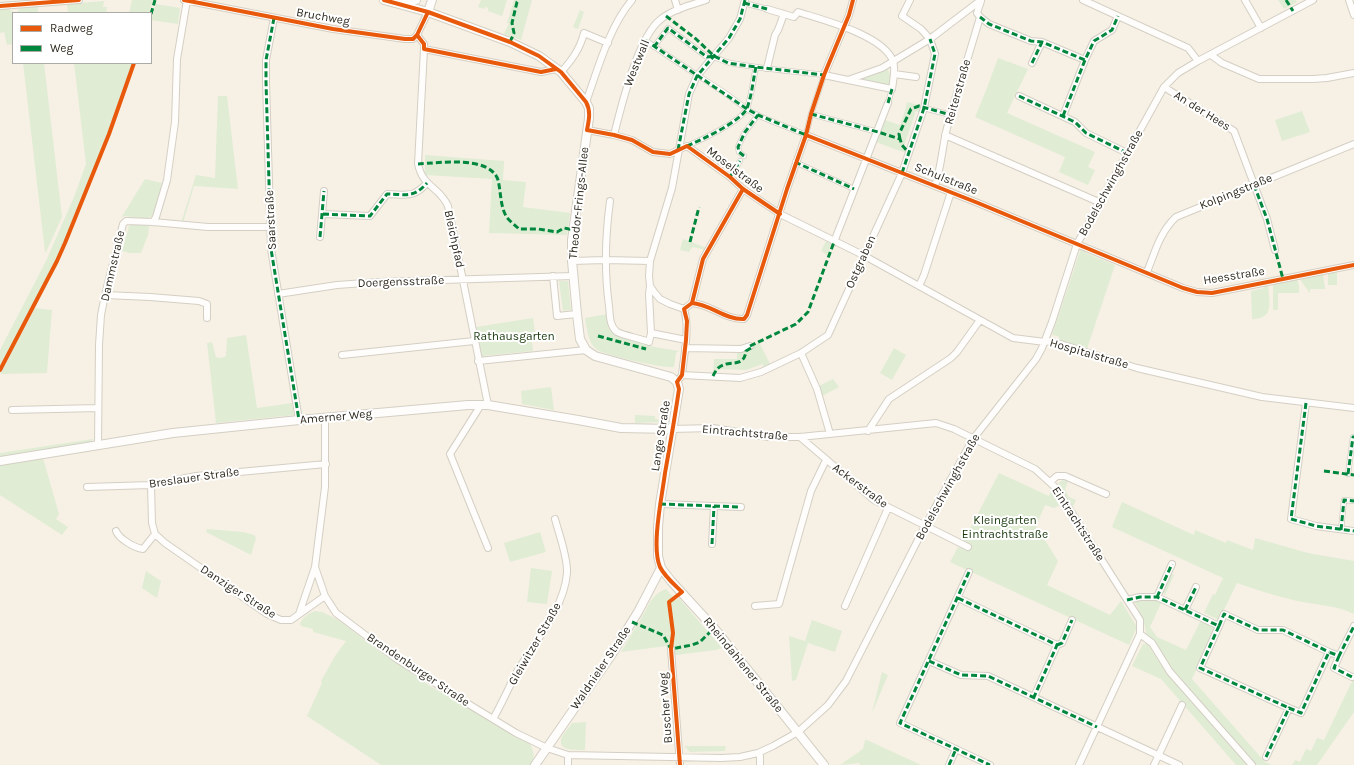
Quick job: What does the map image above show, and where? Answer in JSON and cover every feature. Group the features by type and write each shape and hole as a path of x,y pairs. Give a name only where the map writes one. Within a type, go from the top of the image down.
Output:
{"main road":[{"path":"384,0 428,12 510,42 539,56 559,70 586,102"},
{"path":"395,3 416,0"},
{"path":"428,12 432,0"},
{"name":"Theodor-Frings-Allee","path":"586,102 589,108 589,118 572,240 573,276 580,339 586,350"},
{"path":"586,350 595,356 679,378"},
{"name":"Lange Straße","path":"661,568 658,556 660,504 679,389 679,378"},
{"name":"Amerner Weg","path":"0,461 174,433 299,420 478,405 488,405 621,428 672,429"},
{"name":"Rheindahlener Straße","path":"661,568 714,628 824,765"},
{"name":"Waldnieler Straße","path":"535,765 610,657 638,612 661,568"}],"street":[{"path":"0,6 79,0"},
{"path":"185,0 177,59 175,122 167,180 156,217 153,222 208,227 270,227"},
{"name":"Bruchweg","path":"185,0 329,28 405,39 415,37"},
{"path":"586,102 608,43 625,8 632,0"},
{"path":"675,0 678,10"},
{"name":"Westwall","path":"614,135 622,102 645,40 661,19 678,10 706,0"},
{"path":"692,303 701,304 736,319 744,319 747,315 780,214 795,162 806,135 810,114 853,0"},
{"path":"910,0 902,16 921,29 930,39"},
{"path":"848,80 882,68 894,62 930,39 981,0"},
{"name":"Reiterstraße","path":"935,186 939,174 945,135 980,18 978,13 981,0"},
{"path":"1083,0 1188,48 1198,61"},
{"path":"1246,0 1261,28"},
{"name":"Bodelschwinghstraße","path":"547,748 568,755 721,758 740,756 758,753 798,732 828,705 846,681 925,526 973,439 1036,359 1045,342 1078,244 1164,87 1178,73 1198,61 1314,0"},
{"path":"1349,0 1354,15"},
{"path":"610,202 606,232 605,260 611,325 617,332 650,342 650,261 672,188 689,94 697,76 730,38 740,19 744,2 794,17 798,12 844,27 872,40 888,52 894,62 892,89 888,103 834,242"},
{"path":"415,37 428,12"},
{"path":"767,68 775,35 784,14"},
{"path":"1063,116 1094,41 1112,30 1118,16"},
{"name":"Saarstraße","path":"274,18 266,60 271,249 299,420"},
{"path":"980,18 989,24 1031,41 1042,42 1085,60"},
{"path":"654,47 668,28 707,57 714,56 728,63 824,75 892,89"},
{"path":"424,49 541,72 559,70 572,60 581,44 584,33 608,43"},
{"name":"Bleichpfad","path":"415,37 424,44 418,164 422,176 427,183 440,193 448,206 488,405"},
{"name":"Ostgraben","path":"679,378 740,378 761,372 801,353 828,335 863,255 902,173 909,153 924,108 935,54 930,39"},
{"path":"645,40 747,109 806,135"},
{"path":"1032,63 1042,42"},
{"path":"1211,55 1222,63 1259,79 1313,79 1354,73"},
{"path":"587,130 632,140 653,152 670,154 700,141 737,120 747,109 756,67"},
{"path":"894,74 916,77"},
{"name":"An der Hees","path":"1164,87 1234,131 1267,219 1275,250"},
{"path":"1019,96 1075,122 1086,133 1096,139 1127,153"},
{"path":"924,108 951,114"},
{"path":"810,114 878,132"},
{"name":"Moselstraße","path":"744,156 738,147 745,132 758,115"},
{"name":"Schulstraße","path":"806,135 1078,244"},
{"path":"945,135 1101,203"},
{"name":"Kolpingstraße","path":"1147,272 1160,238 1167,225 1176,217 1354,144"},
{"name":"Moselstraße","path":"687,146 730,176 743,189 780,214"},
{"name":"Moselstraße","path":"730,176 740,161"},
{"path":"795,162 854,189"},
{"path":"323,214 370,216 386,194 412,195 420,191 427,183"},
{"path":"650,286 660,299 670,304 684,309 692,303 703,259 743,189"},
{"path":"320,237 324,191"},
{"path":"919,286 951,192"},
{"name":"Hospitalstraße","path":"780,214 863,255 1013,338 1045,342 1051,341 1137,368 1262,397 1354,408"},
{"name":"Dammstraße","path":"98,445 99,345 105,295 123,224 126,221 153,222"},
{"name":"Heesstraße","path":"1078,244 1183,288 1197,292 1212,293 1354,265"},
{"path":"572,261 650,261"},
{"path":"553,276 557,316 577,314"},
{"name":"Doergensstraße","path":"278,294 361,283 573,276"},
{"path":"105,295 199,300 207,304 207,318"},
{"name":"Lange Straße","path":"679,378 686,340 687,321 684,309"},
{"path":"868,431 889,399 951,358 980,320"},
{"path":"651,333 686,340"},
{"path":"342,355 474,341"},
{"path":"685,348 741,349 750,346"},
{"path":"478,361 586,350"},
{"path":"801,353 817,389 830,434"},
{"path":"1306,403 1291,519 1316,526 1354,531"},
{"path":"478,405 479,408 450,454 488,548"},
{"path":"12,410 98,408"},
{"name":"Brandenburger Straße","path":"299,614 315,567 325,489 325,418"},
{"name":"Eintrachtstraße","path":"672,429 713,428 768,437 800,437 936,423 954,429 1035,469 1056,488 1140,620 1140,634"},
{"name":"Ackerstraße","path":"800,437 874,500 968,547"},
{"path":"1348,474 1354,437"},
{"path":"755,606 779,604 811,491 826,460"},
{"name":"Breslauer Straße","path":"87,487 151,485 196,476 326,464"},
{"path":"1050,482 1057,476 1064,476 1106,494"},
{"path":"116,531 118,535 138,548 143,549 155,534 152,523 151,485"},
{"path":"1341,530 1344,500 1354,501"},
{"path":"660,504 741,506"},
{"path":"712,544 714,506"},
{"path":"845,606 888,508"},
{"name":"Gleiwitzer Straße","path":"493,719 516,675 558,605 563,591 567,572 555,519"},
{"name":"Danziger Straße","path":"155,534 165,543 267,614 281,620 291,620 325,596"},
{"path":"1157,597 1172,564"},
{"name":"Brandenburger Straße","path":"315,567 325,596 336,613 397,659 516,733 547,748"},
{"path":"969,572 900,723 990,765"},
{"path":"1185,610 1196,587"},
{"path":"1127,600 1140,597 1157,597 1219,626"},
{"path":"958,598 1057,645"},
{"path":"1329,652 1301,713 1200,668 1224,614 1258,630 1283,630 1340,656"},
{"path":"1034,698 1057,645 1062,643 1072,620"},
{"path":"1352,677 1334,668 1354,626"},
{"path":"1079,765 1140,634 1152,644 1170,672 1252,765"},
{"name":"Buscher Weg","path":"671,649 680,765"},
{"path":"929,661 961,675 988,676 1179,765"},
{"path":"1154,765 1182,705"},
{"path":"1266,756 1289,708"},
{"path":"948,765 956,749"},
{"path":"758,753 760,756 760,765"},
{"path":"568,755 568,765"}],"green space":[{"path":"132,0 153,0 149,12 129,12"},
{"path":"481,0 507,0 502,16 488,11 488,8 485,7 484,9 478,7"},
{"path":"514,0 532,0 521,40 504,34 509,23 507,23"},
{"path":"1278,0 1296,0 1297,2 1284,9"},
{"path":"104,1 103,7 107,7 106,12 68,12 67,4"},
{"path":"156,4 180,8 178,24 152,20"},
{"path":"38,6 38,12 18,12 20,8"},
{"path":"0,9 9,9 13,12 12,44 7,45 4,32 0,33"},
{"path":"580,10 584,12 578,29 573,27"},
{"path":"998,58 1028,69 1007,113 1095,152 1088,167 1095,170 1088,185 1059,172 1065,157 975,117"},
{"path":"23,64 44,64 62,217 45,252"},
{"path":"74,64 132,64 98,159 60,253 39,296 0,366 0,350 46,261 74,197 86,164"},
{"path":"888,69 891,77 890,86 857,80"},
{"path":"218,96 227,96 238,189 194,186 183,223 181,223 196,175 215,178"},
{"path":"907,102 922,106 920,113 916,111 904,146 908,149 906,153 876,142 885,120 900,125"},
{"path":"1302,111 1310,132 1282,141 1275,120"},
{"path":"425,155 504,161 503,180 526,182 523,207 570,213 567,235 489,233 492,179 425,175"},
{"path":"145,179 162,183 153,215 147,219 124,216 121,218"},
{"path":"132,224 149,226 148,235 141,253 122,251 129,226"},
{"path":"683,239 707,248 700,261 699,260 702,257 703,249 692,247 689,252 680,250"},
{"path":"826,241 831,244 827,255 821,251"},
{"path":"1082,249 1087,250 1086,253 1115,265 1087,349 1060,340 1058,336 1052,335 1080,251"},
{"path":"1337,272 1337,285 1328,285 1328,273"},
{"path":"1323,274 1325,289 1310,289 1310,293 1301,281 1301,277"},
{"path":"1297,278 1299,293 1278,293 1278,310 1273,310 1273,283"},
{"path":"559,281 568,281 571,310 563,311"},
{"path":"1268,284 1269,308 1267,313 1259,318 1252,319 1251,291 1264,288 1264,285"},
{"path":"35,308 52,310 47,373 0,374"},
{"path":"608,314 610,328 649,342 649,346 679,351 676,353 674,367 659,366 634,361 610,355 596,349 589,338 585,318"},
{"name":"Rathausgarten","path":"533,318 536,340 532,341 533,351 482,356 476,327"},
{"path":"246,335 257,408 292,403 294,415 216,423 207,343 212,342 216,357 225,357 227,338"},
{"path":"759,342 770,366 763,369 763,364 746,370 719,369 716,373 713,373 714,359 737,359 737,350 742,350"},
{"path":"894,348 906,355 892,380 880,373"},
{"path":"833,379 839,387 822,396 819,386"},
{"path":"551,387 554,410 522,404 521,391"},
{"path":"635,415 655,416 655,419 661,420 660,422 635,423"},
{"path":"93,439 90,444 0,457 0,453"},
{"path":"43,458 59,514 56,519 68,527 62,535 0,495 0,464"},
{"name":"Kleingarten Eintrachtstraße","path":"999,473 1049,496 1051,491 1060,505 1054,508 1045,505 1036,526 1058,561 1047,585 1110,615 1121,601 1137,627 1129,645 950,562 958,547 960,548"},
{"path":"1063,480 1068,481 1065,490 1069,497 1076,500 1073,507 1058,483"},
{"path":"1122,502 1194,535 1195,530 1226,543 1227,540 1253,550 1255,538 1308,553 1354,561 1354,614 1333,607 1281,597 1237,583 1219,620 1204,613 1223,578 1112,527"},
{"path":"207,529 243,532 254,535 256,538 251,555 206,532"},
{"path":"540,532 546,552 510,562 504,543"},
{"path":"531,568 552,571 547,604 527,602"},
{"path":"146,571 161,581 157,598 142,588"},
{"path":"1169,575 1174,575 1165,595 1162,591"},
{"path":"666,589 676,600 679,598 722,648 676,655 666,646 621,652 651,600"},
{"path":"1141,599 1155,599 1162,601 1150,627 1157,637 1186,650 1201,620 1216,627 1192,679 1265,762 1272,765 1256,765 1172,670 1153,640 1146,635 1145,626 1134,601"},
{"path":"315,611 322,612 337,619 375,648 430,686 530,743 534,757 531,765 381,765 307,716 322,683 321,681 335,656 346,641 313,632 313,629 301,626 300,623 304,617"},
{"path":"812,620 842,631 835,652 808,643 796,680 792,681 789,636 805,641"},
{"path":"1143,644 1147,644 1149,646 1167,674 1248,765 1236,765 1161,679 1132,666"},
{"path":"882,672 888,675 872,713"},
{"path":"1354,677 1354,712 1317,765 1292,765 1295,760 1300,762 1306,749 1311,751 1317,738 1324,740"},
{"path":"586,722 585,750 570,750 563,747 561,740 564,733 572,723"},
{"path":"865,740 921,765 860,765 859,763 840,765 863,749"},
{"path":"684,746 726,746 725,751 690,752"}],"marked path":[{"path":"152,12 155,0"},
{"path":"510,42 514,33 512,23 517,2 519,0"},
{"path":"678,150 689,94 697,76 729,38 740,19 745,0"},
{"path":"1286,0 1293,11"},
{"path":"744,3 767,9"},
{"path":"666,16 696,39 714,56 728,63 824,75 823,77"},
{"path":"1063,116 1094,41 1112,30 1118,16"},
{"path":"980,17 989,24 1031,41 1042,42 1085,60"},
{"path":"274,18 266,60 271,249 299,420"},
{"path":"654,47 668,28 707,57 714,56"},
{"path":"902,173 924,108 935,54 930,39"},
{"path":"645,40 747,109 806,135 806,132"},
{"path":"1032,63 1042,42"},
{"path":"687,146 720,130 744,113 750,98 756,67"},
{"path":"888,103 892,89"},
{"path":"1019,96 1075,122 1086,133 1127,153"},
{"path":"900,139 899,134 911,109 919,106 951,115"},
{"path":"811,114 900,139 902,145 909,153"},
{"path":"744,156 739,152 738,147 745,132 758,115"},
{"path":"730,177 740,161"},
{"path":"418,164 462,162 485,167 493,172 498,180 504,212 510,221 519,229 538,229 557,232 564,228 574,230"},
{"path":"795,162 854,189"},
{"path":"323,214 370,216 387,194 413,194 427,183"},
{"path":"1254,185 1267,219 1283,279"},
{"path":"320,237 324,191"},
{"path":"690,242 699,207"},
{"path":"750,346 796,324 808,312 834,242"},
{"path":"598,336 646,349"},
{"path":"713,376 717,369 721,366 743,360 746,351 751,348"},
{"path":"1306,403 1291,519 1316,526 1354,531"},
{"path":"1348,474 1354,437"},
{"path":"1324,471 1354,475"},
{"path":"1341,530 1344,500 1354,501"},
{"path":"660,504 741,507"},
{"path":"712,544 714,506"},
{"path":"1157,597 1172,564"},
{"path":"969,572 900,723 990,765"},
{"path":"1185,610 1196,587"},
{"path":"1127,600 1140,597 1157,597 1219,626 1224,614 1258,630 1283,630 1329,652"},
{"path":"958,598 1057,645 1034,697"},
{"path":"1057,645 1062,643 1072,620"},
{"path":"632,622 663,635 671,649 700,642 714,628"},
{"path":"1219,626 1200,668 1289,708"},
{"path":"1266,757 1289,708 1301,713 1329,652 1339,656 1354,626"},
{"path":"1339,656 1334,668 1352,677"},
{"path":"929,661 961,675 988,676 1097,727"},
{"path":"949,765 956,749"}],"cycle path":[{"path":"0,6 79,0"},
{"path":"184,0 333,29 405,39 413,39 417,35 428,12"},
{"path":"384,0 428,12 510,42 539,56 561,72 588,105 589,119 587,130 632,140 653,152 670,154 687,146 730,177 743,189 780,214"},
{"path":"680,765 671,649 673,633 669,602 682,592 667,577 660,567 657,534 665,473 679,389 677,382 682,375 687,321 684,309 692,303 705,306 737,319 744,319 747,315 824,75 849,15 853,0"},
{"path":"417,35 424,44 424,49 541,72 556,69"},
{"path":"0,370 65,243 109,134 134,64"},
{"path":"806,135 978,203 1183,288 1197,292 1212,293 1354,265"},
{"path":"692,303 703,259 743,189"}]}
